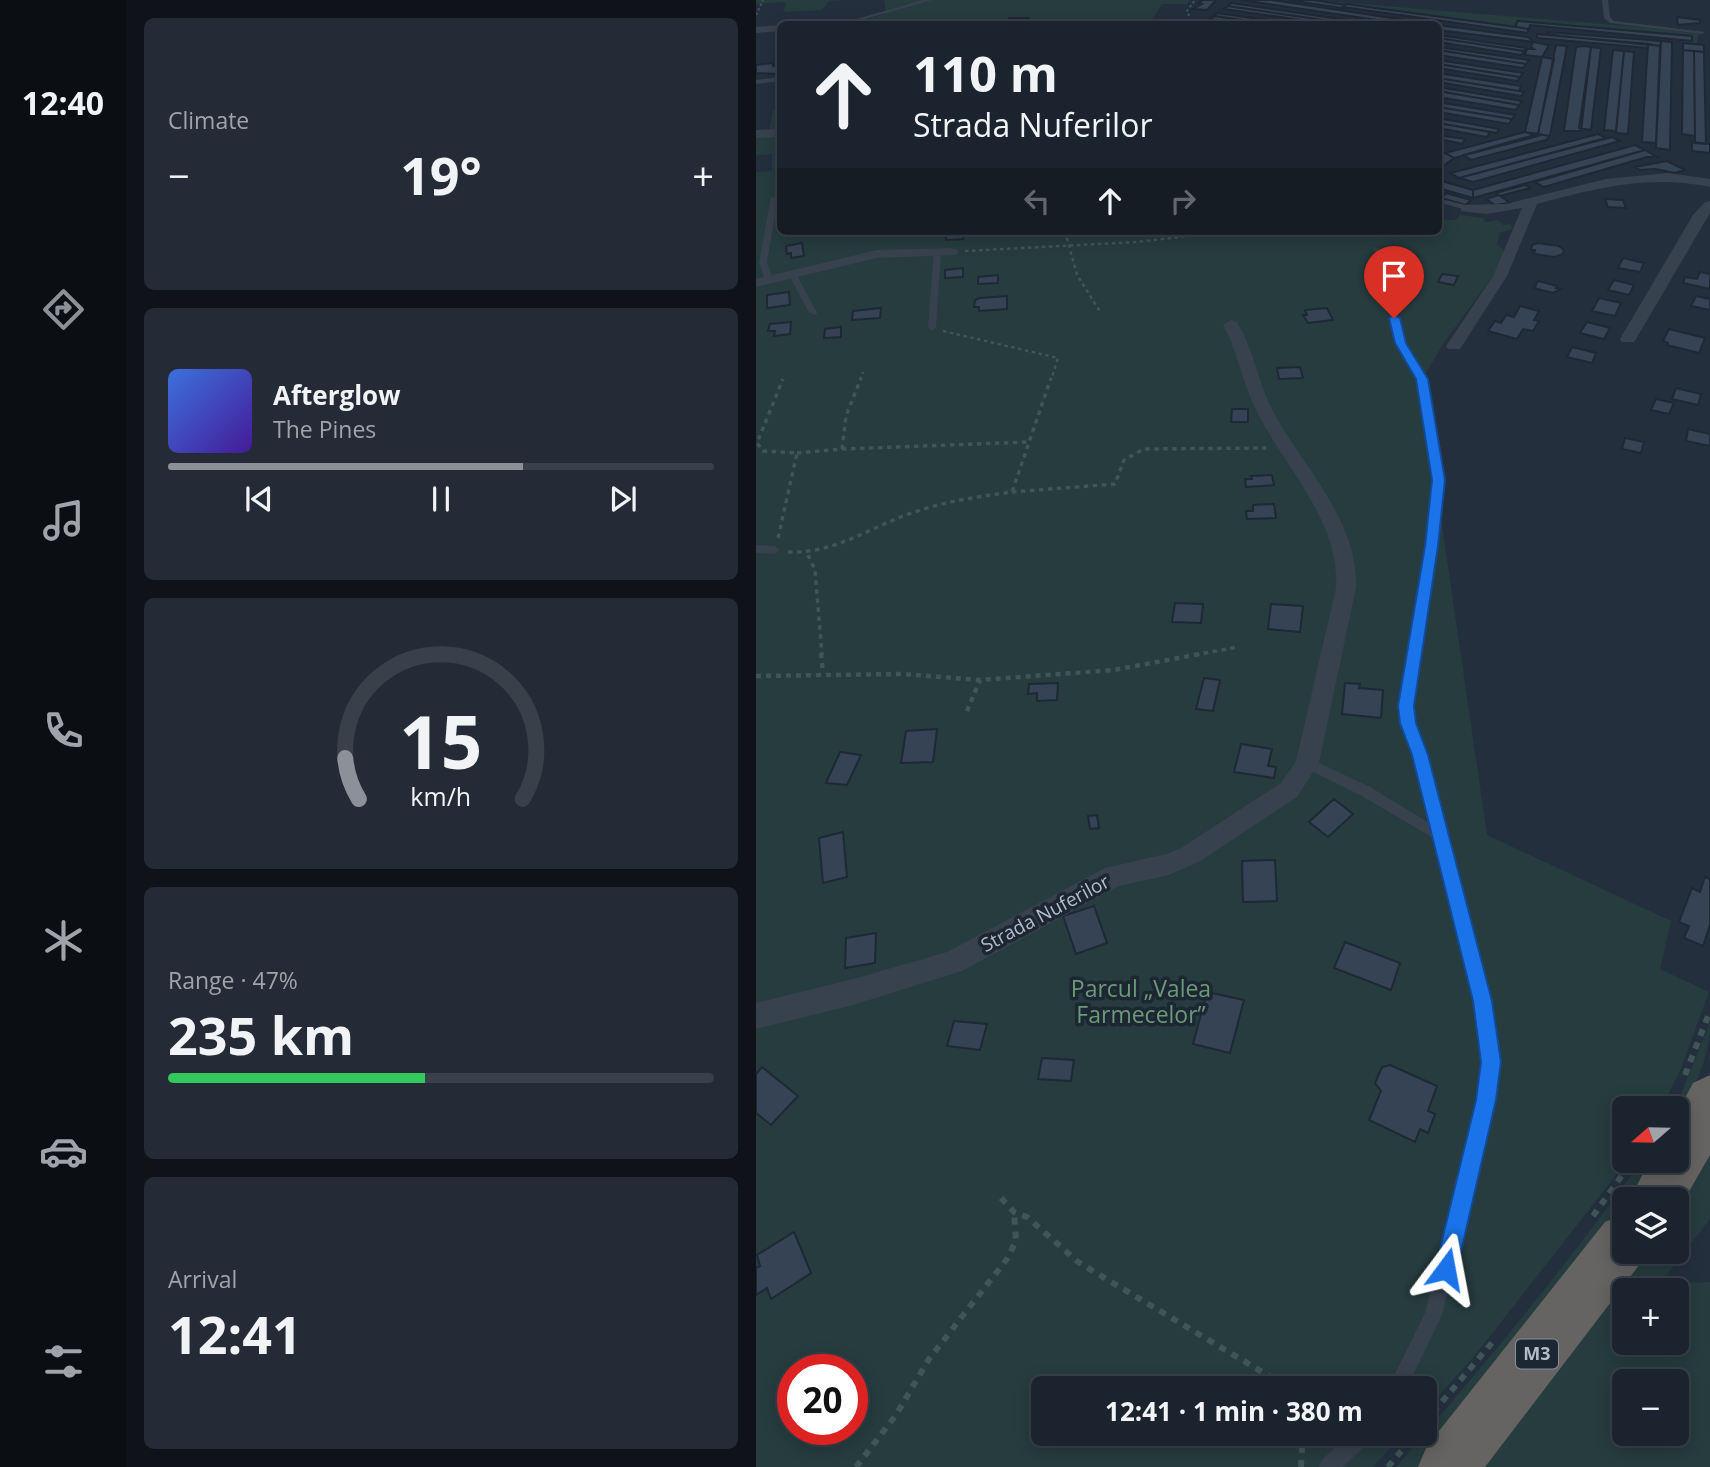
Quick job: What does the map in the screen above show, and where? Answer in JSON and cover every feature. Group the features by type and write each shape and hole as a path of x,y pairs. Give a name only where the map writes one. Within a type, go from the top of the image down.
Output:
{"highway":[{"path":"1663,1187 1689,1144 1697,1089"},
{"name":"M3","path":"1448,1467 1605,1233"}],"street":[{"path":"756,30 777,28"},
{"path":"756,134 777,133"},
{"path":"1466,208 1495,211 1601,182 1640,176 1675,176 1710,183"},
{"path":"1454,346 1500,276 1531,202"},
{"path":"1628,339 1700,215 1710,205"},
{"path":"762,281 877,254 944,252"},
{"name":"Strada Nuferilor","path":"756,1016 853,992 953,962 1114,876 1169,864 1190,855 1289,790 1307,763 1346,588 1346,568 1325,508 1265,411 1249,374 1239,339 1231,325"}],"lane":[{"path":"859,21 929,0"},
{"path":"1605,0 1607,18 1616,24 1702,33"},
{"path":"756,82 777,79"},
{"path":"762,281 774,199"},
{"path":"1442,201 1466,208"},
{"path":"1376,249 1401,343 1422,379 1439,480 1428,572 1406,706 1408,723 1420,755 1483,1001 1491,1062 1486,1100 1436,1304 1403,1376"},
{"path":"932,328 944,252"},
{"path":"793,275 806,295 813,313"},
{"path":"756,549 775,550"},
{"path":"1307,763 1365,791 1439,835"},
{"path":"1329,1467 1351,1446"}],"path":[{"path":"756,15 763,0"},
{"path":"1189,16 1187,10 1195,0"},
{"path":"1065,235 1066,246 1087,294 1101,313"},
{"path":"944,252 1204,235"},
{"path":"932,328 1058,358 1012,492"},
{"path":"842,449 846,415 863,372"},
{"path":"783,379 757,443 763,451 797,453 1029,442"},
{"path":"797,453 775,550 808,555 839,545 904,516 953,500 1012,492 1115,484 1124,460 1144,449 1286,448"},
{"path":"808,555 815,570 823,673"},
{"path":"756,676 902,674 980,680 1114,670 1238,647"},
{"path":"967,711 980,680"},
{"path":"1697,1089 1710,1011"},
{"path":"1605,1233 1628,1173"},
{"path":"1000,1198 1014,1212 1027,1217 1078,1262 1269,1376"},
{"path":"856,1467 896,1415 929,1359 1007,1259 1016,1241 1014,1212"},
{"path":"1437,1408 1502,1330"},
{"path":"1301,1467 1302,1446"},
{"path":"1388,1467 1405,1446"}],"green space":[{"path":"756,0 846,0 829,1 822,10 784,12 786,2 756,4"},
{"path":"884,0 1190,0 1187,4 1162,4 1153,21 863,21 886,13"},
{"path":"1313,0 1701,34 1698,35 1697,45 1683,43 1683,40 1692,41 1692,36 1524,21 1517,22 1516,27"},
{"name":"Parcul „Valea Farmecelor”","path":"777,109 777,235 1442,235 1442,219 1456,220 1460,215 1483,218 1486,222 1498,220 1503,225 1511,224 1512,229 1500,233 1497,245 1504,250 1495,273 1443,344 1417,389 1426,415 1487,835 1671,921 1660,969 1709,992 1682,1066 1668,1096 1612,1096 1612,1173 1618,1173 1476,1354 1437,1398 1437,1376 1031,1376 1031,1446 1392,1446 1373,1467 756,1467 756,172 772,171 772,154 756,155 756,132 769,131 773,110"},
{"path":"1710,1023 1707,1049 1695,1084 1689,1096 1680,1096"},
{"path":"1710,1153 1710,1219 1689,1246 1687,1187"},
{"path":"1632,1173 1645,1173 1637,1187 1622,1187"},
{"path":"1612,1201 1612,1228 1604,1241 1437,1445 1437,1419"},
{"path":"1633,1264 1675,1264 1665,1278 1623,1278"},
{"path":"1710,1282 1710,1467 1480,1467 1612,1292 1612,1355 1689,1355 1689,1283"},
{"path":"1414,1446 1436,1446 1419,1467 1396,1467"}],"building":[{"path":"1203,0 1216,0 1207,10 1193,9 1202,4 1199,3"},
{"path":"1241,0 1272,0 1412,21 1384,21"},
{"path":"1288,0 1313,0 1345,5 1342,8"},
{"path":"1231,3 1354,21 1330,21 1228,6"},
{"path":"1346,4 1529,29 1527,33 1343,7"},
{"path":"1228,6 1330,21 1307,21 1224,9"},
{"path":"1217,13 1273,21 1250,21 1214,16"},
{"path":"1214,16 1250,21 1225,21 1210,19"},
{"path":"1677,17 1700,20 1700,23 1678,25"},
{"path":"1009,18 1029,18 1030,21 1009,21"},
{"path":"1517,21 1692,36 1692,41 1530,25 1529,29 1516,27"},
{"path":"1442,26 1528,37 1534,42 1442,30"},
{"path":"1547,32 1661,41 1660,46 1561,36"},
{"path":"1537,34 1648,44 1648,48 1537,38"},
{"path":"1442,36 1526,48 1524,51 1442,39"},
{"path":"1442,39 1524,51 1521,55 1442,43"},
{"path":"1661,41 1672,42 1670,150 1656,148"},
{"path":"1533,42 1549,45 1542,57 1525,55 1527,49 1534,49 1531,47"},
{"path":"1683,43 1704,45 1704,52 1683,50"},
{"path":"1648,44 1660,46 1656,143 1642,142"},
{"path":"1556,45 1567,46 1550,136 1538,134"},
{"path":"1576,47 1591,47 1581,131 1564,131"},
{"path":"1591,47 1601,48 1591,130 1579,128"},
{"path":"1442,48 1529,60 1526,64 1442,51"},
{"path":"1613,50 1624,51 1616,131 1604,130"},
{"path":"1683,50 1694,51 1695,136 1682,134"},
{"path":"1442,51 1526,64 1523,68 1442,56"},
{"path":"1624,51 1634,52 1628,134 1616,133"},
{"path":"1694,51 1704,52 1706,144 1695,143"},
{"path":"1542,57 1554,59 1538,134 1525,132"},
{"path":"1442,61 1523,73 1520,77 1442,65"},
{"path":"773,63 773,66 777,65 777,74 756,73 756,65"},
{"path":"1442,65 1520,77 1517,81 1442,69"},
{"path":"1442,74 1521,86 1519,91 1442,79"},
{"path":"1442,79 1524,92 1521,96 1442,83"},
{"path":"1442,88 1522,101 1519,105 1442,92"},
{"path":"1442,92 1519,105 1516,110 1442,98"},
{"path":"1442,103 1515,115 1512,119 1442,108"},
{"path":"1442,108 1512,119 1509,124 1442,113"},
{"path":"1442,119 1499,129 1497,133 1442,124"},
{"path":"1442,124 1490,132 1487,137 1442,129"},
{"path":"1525,132 1538,136 1454,158 1445,153"},
{"path":"1538,134 1550,136 1546,140 1471,160 1464,155"},
{"path":"1598,134 1606,138 1459,178 1451,173"},
{"path":"1442,136 1465,139 1462,144 1442,140"},
{"path":"1612,137 1620,141 1473,182 1459,178"},
{"path":"1692,142 1710,144 1710,153 1692,151"},
{"path":"1635,145 1645,150 1473,198 1473,190"},
{"path":"1645,150 1657,157 1647,157 1544,187 1535,182"},
{"path":"1445,153 1454,158 1443,166 1442,154"},
{"path":"1667,161 1685,170 1675,173 1655,169 1640,170 1635,167"},
{"path":"1442,181 1473,190 1473,198 1442,189"},
{"path":"1525,185 1530,188 1500,196 1496,193"},
{"path":"1446,193 1471,200 1466,205 1442,197"},
{"path":"1499,195 1510,203 1495,205 1486,199"},
{"path":"1605,199 1623,200 1626,208 1608,207"},
{"path":"946,235 963,235 963,239 946,240"},
{"path":"802,243 804,256 791,258 791,253 787,254 786,246"},
{"path":"1538,243 1559,246 1564,250 1563,254 1554,257 1534,254 1532,245"},
{"path":"1623,258 1644,263 1640,272 1618,268"},
{"path":"963,268 963,277 945,278 945,270"},
{"path":"1700,272 1710,274 1710,289 1683,283 1685,277 1697,279"},
{"path":"1442,274 1458,276 1454,285 1438,282"},
{"path":"998,275 998,283 978,284 978,277"},
{"path":"1614,280 1634,285 1629,295 1608,290"},
{"path":"1538,281 1561,289 1553,293 1534,288"},
{"path":"789,292 790,305 767,308 767,295"},
{"path":"1007,296 1007,309 979,311 979,307 974,307 975,300 980,298"},
{"path":"1696,296 1710,299 1710,310 1691,306"},
{"path":"1599,298 1621,303 1615,316 1592,311"},
{"path":"1520,306 1539,311 1534,320 1539,321 1533,331 1523,329 1517,339 1488,331 1495,321 1501,323 1506,315 1514,317"},
{"path":"881,308 880,318 852,320 853,311"},
{"path":"1327,308 1333,320 1308,323 1303,315 1307,315 1305,310"},
{"path":"791,322 790,334 774,336 775,331 768,331 770,324"},
{"path":"1587,322 1610,328 1604,339 1580,333"},
{"path":"841,327 841,337 824,338 825,329"},
{"path":"1669,329 1705,338 1699,353 1667,345 1668,343 1663,341"},
{"path":"1572,347 1596,353 1592,363 1567,357"},
{"path":"1300,367 1303,378 1279,379 1277,368"},
{"path":"1676,388 1701,394 1698,405 1672,399"},
{"path":"1656,399 1674,403 1669,414 1651,410"},
{"path":"1232,409 1248,409 1248,422 1231,422"},
{"path":"1688,429 1710,434 1710,446 1686,441"},
{"path":"1625,438 1644,442 1641,453 1622,449"},
{"path":"1272,475 1274,485 1246,487 1245,479 1252,479 1251,476"},
{"path":"1274,504 1276,518 1247,519 1246,511 1253,511 1253,505"},
{"path":"1175,603 1203,604 1201,623 1172,622"},
{"path":"1271,604 1303,606 1300,632 1268,629"},
{"path":"1204,678 1220,680 1213,711 1196,709"},
{"path":"1058,683 1057,700 1037,701 1037,693 1028,694 1029,684"},
{"path":"1345,683 1360,684 1359,688 1383,690 1381,718 1342,714"},
{"path":"937,729 933,762 901,763 906,731"},
{"path":"1241,744 1272,749 1268,766 1276,767 1274,778 1234,772"},
{"path":"840,752 861,755 847,785 826,783"},
{"path":"1334,799 1353,814 1328,837 1309,822"},
{"path":"1097,815 1099,828 1090,829 1088,816"},
{"path":"843,832 847,877 823,883 819,838"},
{"path":"1275,860 1277,901 1243,902 1242,861"},
{"path":"1705,877 1710,879 1710,925 1703,946 1684,938 1689,926 1679,922 1692,888 1700,892"},
{"path":"1094,906 1107,943 1076,954 1063,916"},
{"path":"876,933 875,963 845,968 846,938"},
{"path":"1345,942 1400,963 1391,990 1334,968"},
{"path":"1207,992 1244,1000 1230,1053 1193,1044"},
{"path":"954,1021 987,1024 980,1050 947,1046"},
{"path":"1042,1058 1074,1060 1071,1081 1038,1079"},
{"path":"1390,1065 1437,1086 1428,1111 1435,1114 1428,1133 1420,1129 1415,1142 1369,1120 1381,1091 1375,1083 1382,1067"},
{"path":"762,1067 798,1096 771,1125 756,1113 756,1074"},
{"path":"794,1232 811,1273 771,1299 767,1288 756,1295 756,1268 760,1266 757,1255"}],"route":[{"path":"1394,318 1401,343 1422,379 1439,480 1432,546 1406,706 1408,723 1420,755 1483,1001 1491,1062 1486,1100 1446,1269"}]}
